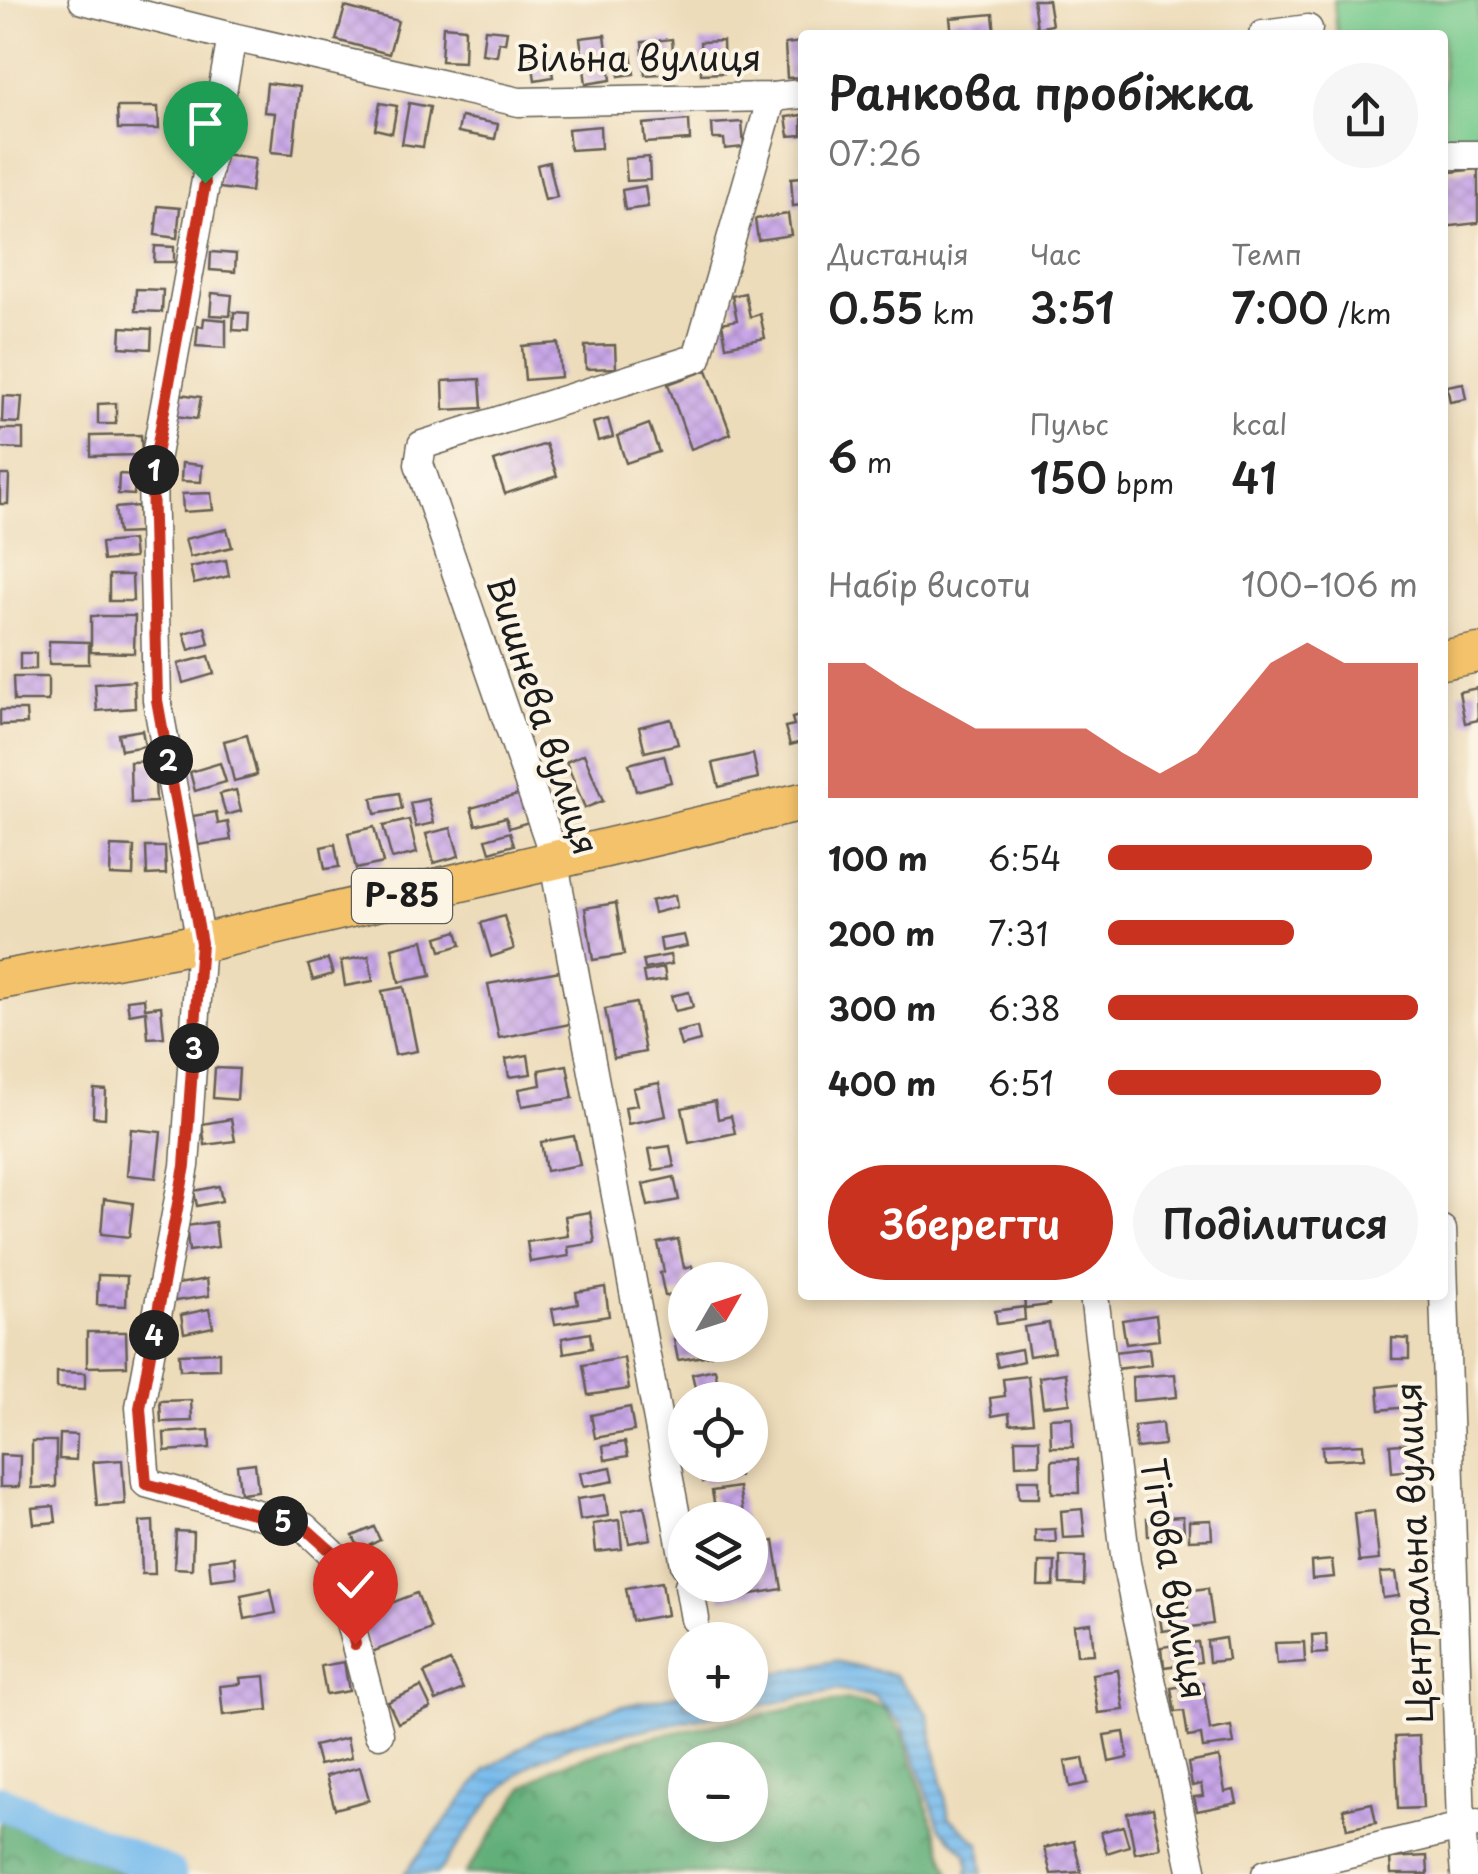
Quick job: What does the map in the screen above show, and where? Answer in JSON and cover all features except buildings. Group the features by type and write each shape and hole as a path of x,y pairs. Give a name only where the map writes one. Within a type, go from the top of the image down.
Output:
{"main road":[{"path":"1448,659 1478,653"},
{"name":"Р-85","path":"0,980 201,943 798,803"}],"street":[{"name":"Вільна вулиця","path":"83,0 519,102 798,94"},
{"path":"1306,0 1308,30"},
{"path":"232,36 152,477 157,700 201,943 185,1166 140,1408 146,1484 304,1527 332,1552 379,1734"},
{"name":"Вишнева вулиця","path":"673,1502 553,860 419,464 422,445 696,358 772,97"},
{"path":"1448,155 1478,154"},
{"path":"0,960 47,971"},
{"name":"Тітова вулиця","path":"1095,1300 1126,1562 1193,1874"},
{"name":"Центральна вулиця","path":"1445,1300 1470,1824 1465,1874"},
{"path":"692,1602 695,1619"},
{"path":"1266,1874 1470,1824"}],"green space":[{"path":"1334,0 1478,0 1478,143 1448,144 1448,30 1337,30"},
{"path":"849,1700 882,1707 902,1731 950,1874 465,1874 524,1787 555,1767 635,1740 725,1722 768,1722 768,1713"},
{"path":"0,1820 125,1874 0,1874"}],"water":[{"path":"834,1661 895,1675 928,1714 949,1817 980,1844 983,1874 966,1874 967,1854 940,1828 903,1725 875,1697 836,1690 768,1704 768,1675"},
{"path":"668,1697 668,1722 680,1722 573,1744 532,1763 494,1796 437,1874 404,1874 486,1770 544,1733 614,1708"}],"waterway":[{"path":"0,1802 169,1874"}],"route":[{"path":"205,183 152,477 157,700 201,943 185,1166 140,1408 146,1484 304,1527 332,1552 355,1644"}]}
